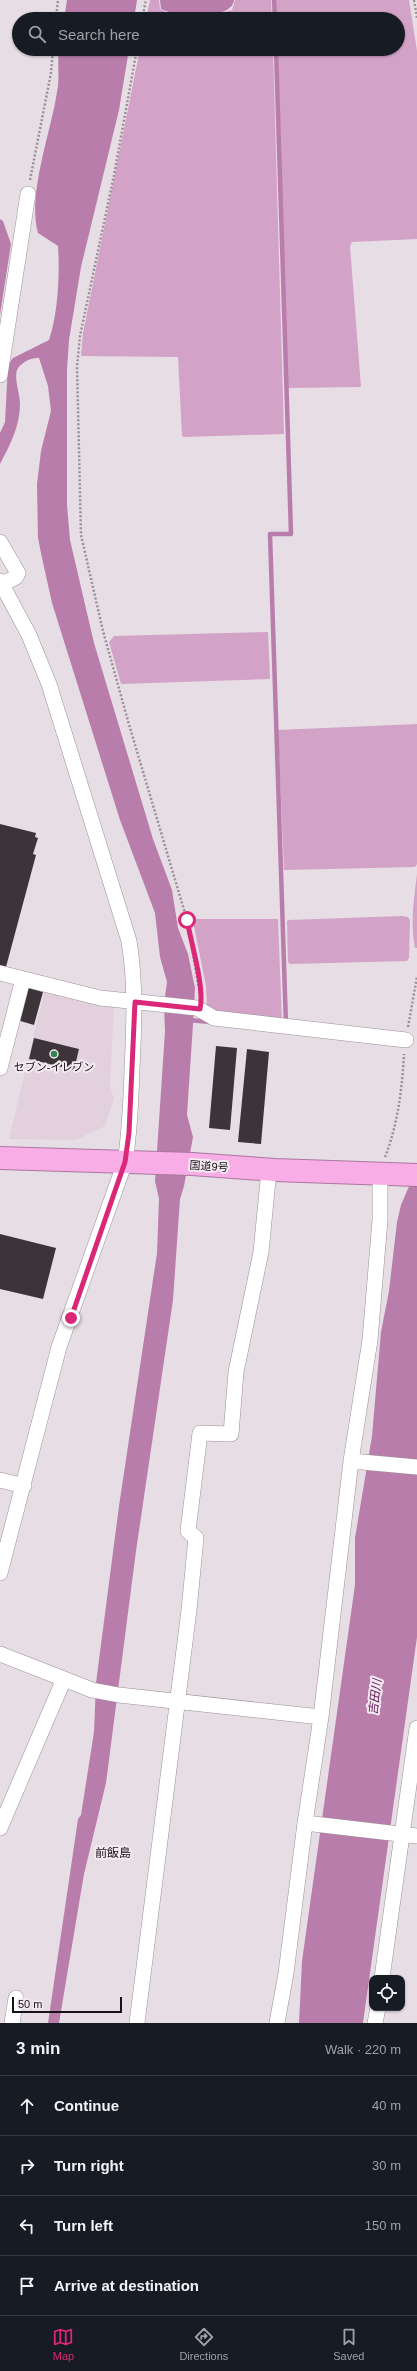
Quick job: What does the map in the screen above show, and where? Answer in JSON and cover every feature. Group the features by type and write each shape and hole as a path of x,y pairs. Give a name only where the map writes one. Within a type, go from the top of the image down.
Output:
{"highway":[{"name":"国道9号","path":"0,1158 192,1164 269,1170 417,1175"}],"street":[{"path":"0,375 28,194"},
{"path":"0,542 18,573 16,577 1,582 32,641 68,738 129,941 134,971 135,1002 129,1133 125,1162 59,1347 24,1486 0,1573"},
{"path":"0,973 100,998 197,1009 214,1018 284,1028 406,1040"},
{"path":"0,1068 23,979"},
{"path":"137,2023 189,1610 196,1538 188,1531 200,1432 231,1434 236,1372 261,1252 269,1170"},
{"path":"278,2023 311,1823 351,1461 370,1340 380,1220 386,1175"},
{"path":"351,1461 417,1467"},
{"path":"0,1480 24,1486"},
{"path":"0,1654 92,1690 177,1702 322,1717"},
{"path":"0,1828 64,1679"},
{"path":"382,1975 404,1835 417,1728"},
{"path":"311,1823 404,1835"},
{"path":"12,2023 16,1998"},
{"path":"375,2023 377,2011"}],"path":[{"path":"56,12 57,0"},
{"path":"143,12 146,0"},
{"path":"414,0 417,18"},
{"path":"28,194 52,56"},
{"path":"136,56 114,175 80,336 77,366 81,535 126,713 187,920 197,968 200,996 197,1009"},
{"path":"392,1140 402,1087 406,1040 417,977"}],"shaded area":[{"path":"150,0 159,0 160,9 166,12 147,12"},
{"path":"235,0 271,0 272,12 223,12 232,10"},
{"path":"276,0 409,0 417,51 417,239 352,242 350,246 361,387 287,388 277,56 405,56 405,12 276,12"},
{"path":"139,56 273,56 284,434 182,436 178,357 81,356 83,333"},
{"path":"268,632 270,679 121,684 109,642 114,636"},
{"path":"417,724 417,864 415,867 284,870 278,730"},
{"path":"417,874 417,948 415,948 413,920"},
{"path":"408,917 410,920 409,958 407,961 290,964 288,962 287,921 289,920"},
{"path":"195,919 278,919 282,1022 232,1016 207,1008 206,986 193,921"},
{"path":"45,989 114,1005 110,1087 114,1098 105,1126 76,1140 9,1139"}],"water":[{"path":"67,0 137,0 135,12 65,12"},
{"path":"160,0 234,0 231,7 221,12 168,12 161,9"},
{"path":"58,56 128,56 119,110 81,267 69,340 67,370 67,505 70,540 94,643 153,839 172,890 178,928 188,954 195,988 194,1007 164,1004 167,982 160,957 155,913 120,820 52,603 38,538 37,484 41,451 51,411 48,386 39,358 33,358 26,361 17,370 16,378 20,400 20,412 11,442 0,464 0,433 5,422 8,365 13,358 49,340 56,306 59,268 58,246 38,233 35,218 35,201 41,163 58,87"},
{"path":"0,219 3,221 11,244 0,315"},
{"path":"164,1005 194,1009 187,1115 193,1137 184,1186 180,1199 173,1300 136,1551 106,1783 84,1874 59,2023 48,2023 78,1819 81,1815 94,1732 96,1683 119,1506 157,1253 159,1199 155,1181 165,1031"},
{"name":"吉田川","path":"413,1177 417,1177 417,1637 363,2023 299,2023 302,1961 355,1585 355,1538 372,1436 381,1332 389,1291 397,1222 401,1205"}],"building":[{"path":"0,824 36,833 35,837 38,838 33,854 36,855 6,967 0,966"},
{"path":"26,987 43,992 34,1025 17,1020"},
{"name":"セブン-イレブン","path":"34,1038 79,1049 74,1070 29,1059"},
{"path":"216,1046 237,1048 230,1130 209,1128"},
{"path":"247,1049 269,1052 261,1144 238,1142"},
{"path":"0,1234 56,1248 43,1299 0,1289"}],"waterway":[{"path":"274,0 275,12"},
{"path":"276,56 291,534 270,534 286,1025"},
{"path":"188,1020 211,1022"}],"place":[{"name":"セブン-イレブン","path":"54,1054"}],"district":[{"name":"前飯島","path":"113,1853"}],"route":[{"path":"71,1318 125,1162 129,1133 135,1002 200,1009 201,1004 197,968 187,920"}]}
